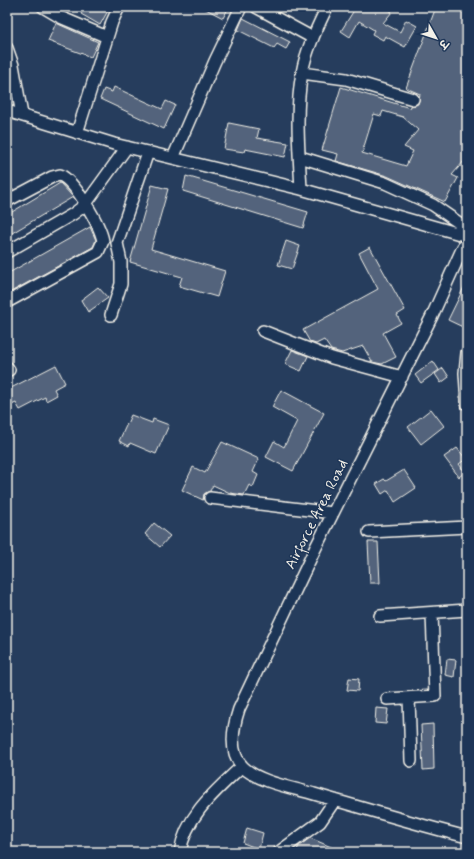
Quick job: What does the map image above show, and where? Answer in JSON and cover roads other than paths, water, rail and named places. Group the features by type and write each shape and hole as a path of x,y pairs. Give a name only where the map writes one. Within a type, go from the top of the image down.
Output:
{"street":[{"path":"43,7 60,17 107,37"},
{"path":"77,132 107,37 119,7"},
{"path":"173,158 206,80 242,7"},
{"path":"256,7 313,38"},
{"path":"301,189 300,102 302,73 313,38 327,7"},
{"path":"7,48 13,65 22,115"},
{"path":"302,73 346,79 413,99"},
{"path":"7,111 127,147 464,229"},
{"path":"7,252 85,205 127,147"},
{"path":"111,315 121,284 121,262 117,242 148,152"},
{"path":"300,157 385,183 433,205 464,229"},
{"path":"7,201 52,177 60,175 69,182 85,205 102,236 102,246 98,252 7,302"},
{"path":"464,229 460,243 465,249"},
{"name":"Airforce Area Road","path":"242,766 236,753 233,740 233,726 239,709 333,513 465,249"},
{"path":"263,331 332,358 402,377"},
{"path":"467,353 465,373 467,404"},
{"path":"210,498 333,513"},
{"path":"369,532 467,527"},
{"path":"380,616 467,610"},
{"path":"387,699 435,696 432,613"},
{"path":"410,698 411,760"},
{"path":"180,852 183,835 192,819 211,795 242,766 252,773 274,782 409,822 467,837"},
{"path":"278,852 320,822 335,800"}]}
